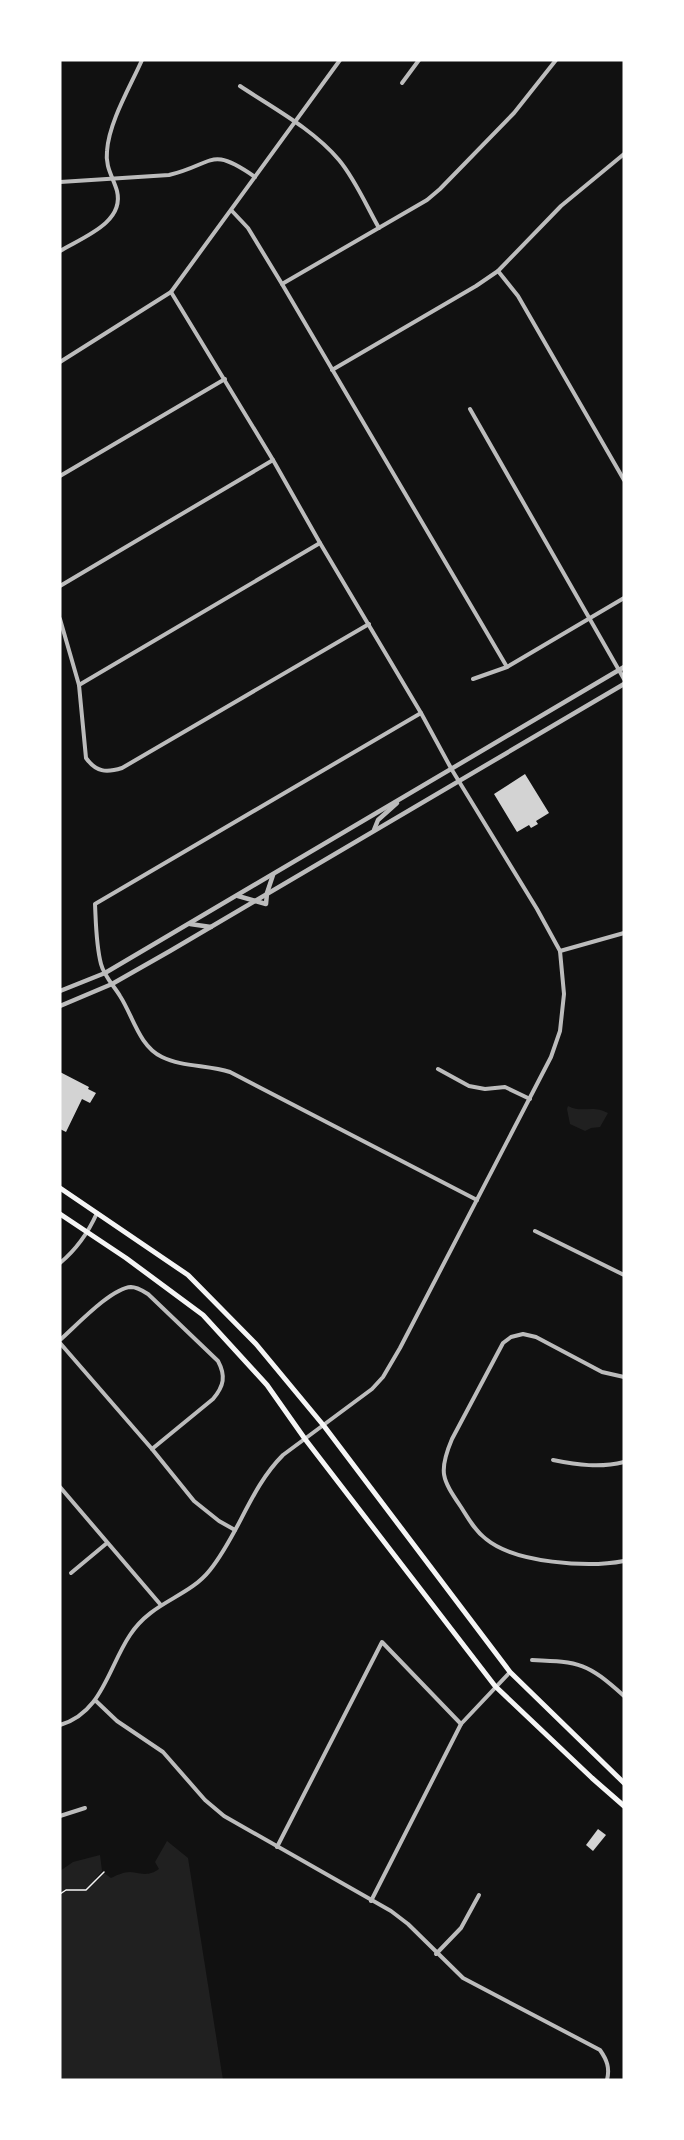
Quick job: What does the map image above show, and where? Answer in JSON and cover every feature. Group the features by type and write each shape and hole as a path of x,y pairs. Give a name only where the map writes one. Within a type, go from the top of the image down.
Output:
{"main road":[{"path":"60,1188 188,1275 256,1344 324,1426 510,1672 624,1782"},
{"path":"60,1214 88,1231 203,1315 267,1385 305,1439 495,1686 592,1779 624,1806"}],"street":[{"path":"60,250 102,226 112,217 117,205 117,192 106,165 109,135 142,60"},
{"path":"60,362 171,292 340,60"},
{"path":"402,83 419,60"},
{"path":"282,284 427,200 514,113 556,60"},
{"path":"240,86 295,123 324,145 340,161 379,228"},
{"path":"332,370 498,271 561,206 624,154"},
{"path":"60,182 169,175 182,172 206,160 218,158 238,165 255,177"},
{"path":"232,211 248,228 282,284 507,667"},
{"path":"498,271 518,296 624,480"},
{"path":"60,1725 71,1722 86,1712 96,1701 130,1634 146,1615 160,1604 191,1587 208,1573 222,1554 252,1497 271,1467 372,1389 383,1377 551,1057 560,1031 564,994 560,951 537,909 452,770 273,459 171,292"},
{"path":"60,476 225,379"},
{"path":"470,409 622,668 624,679"},
{"path":"60,586 273,459"},
{"path":"79,685 320,543"},
{"path":"473,679 507,667 624,598"},
{"path":"60,620 79,685 86,758 98,770 109,772 122,768 369,624"},
{"path":"60,990 105,973 622,668"},
{"path":"60,1006 112,984 624,684"},
{"path":"421,713 95,904 98,943 101,965 105,973 148,1046 160,1056 177,1063 213,1067 230,1072 477,1200"},
{"path":"374,830 378,820 401,799"},
{"path":"238,896 266,904 273,875"},
{"path":"189,924 211,927"},
{"path":"560,951 624,933"},
{"path":"438,1069 469,1086 485,1089 505,1087 530,1098"},
{"path":"60,1263 69,1256 88,1231 98,1213"},
{"path":"536,1231 624,1275"},
{"path":"152,1449 213,1399 220,1391 223,1370 218,1361 148,1294 131,1287 114,1293 60,1341 194,1502 235,1530"},
{"path":"624,1377 602,1372 536,1337 523,1334 511,1336 502,1343 445,1454 443,1469 445,1484 478,1532 487,1541 534,1558 559,1563 592,1564 624,1561"},
{"path":"553,1460 585,1466 624,1462"},
{"path":"60,1487 160,1604"},
{"path":"71,1573 107,1543"},
{"path":"277,1847 382,1642 461,1724"},
{"path":"532,1660 568,1661 586,1666 624,1696"},
{"path":"372,1901 461,1724 510,1672"},
{"path":"96,1701 117,1721 163,1752 205,1800 218,1811 408,1924 436,1954 477,1987 600,2050 607,2060 608,2080"},
{"path":"61,1814 85,1808"},
{"path":"436,1954 461,1928 479,1895"}],"path":[{"path":"60,1894 66,1890 87,1890 104,1872"},
{"path":"60,2080 72,2080"}],"shaded area":[{"path":"568,1106 579,1109 597,1109 608,1113 600,1127 585,1131 570,1124"},
{"path":"167,1841 188,1858 223,2080 60,2080 60,1871 73,1862 100,1855 102,1871 95,1879 97,1881 104,1873 111,1878 128,1872 152,1873 159,1869 155,1862"}],"building":[{"path":"525,774 549,813 536,821 538,824 531,828 529,825 517,832 494,794"},
{"path":"60,1072 96,1093 90,1103 82,1099 66,1132 60,1129"},
{"path":"598,1829 606,1835 593,1851 586,1845"}]}
